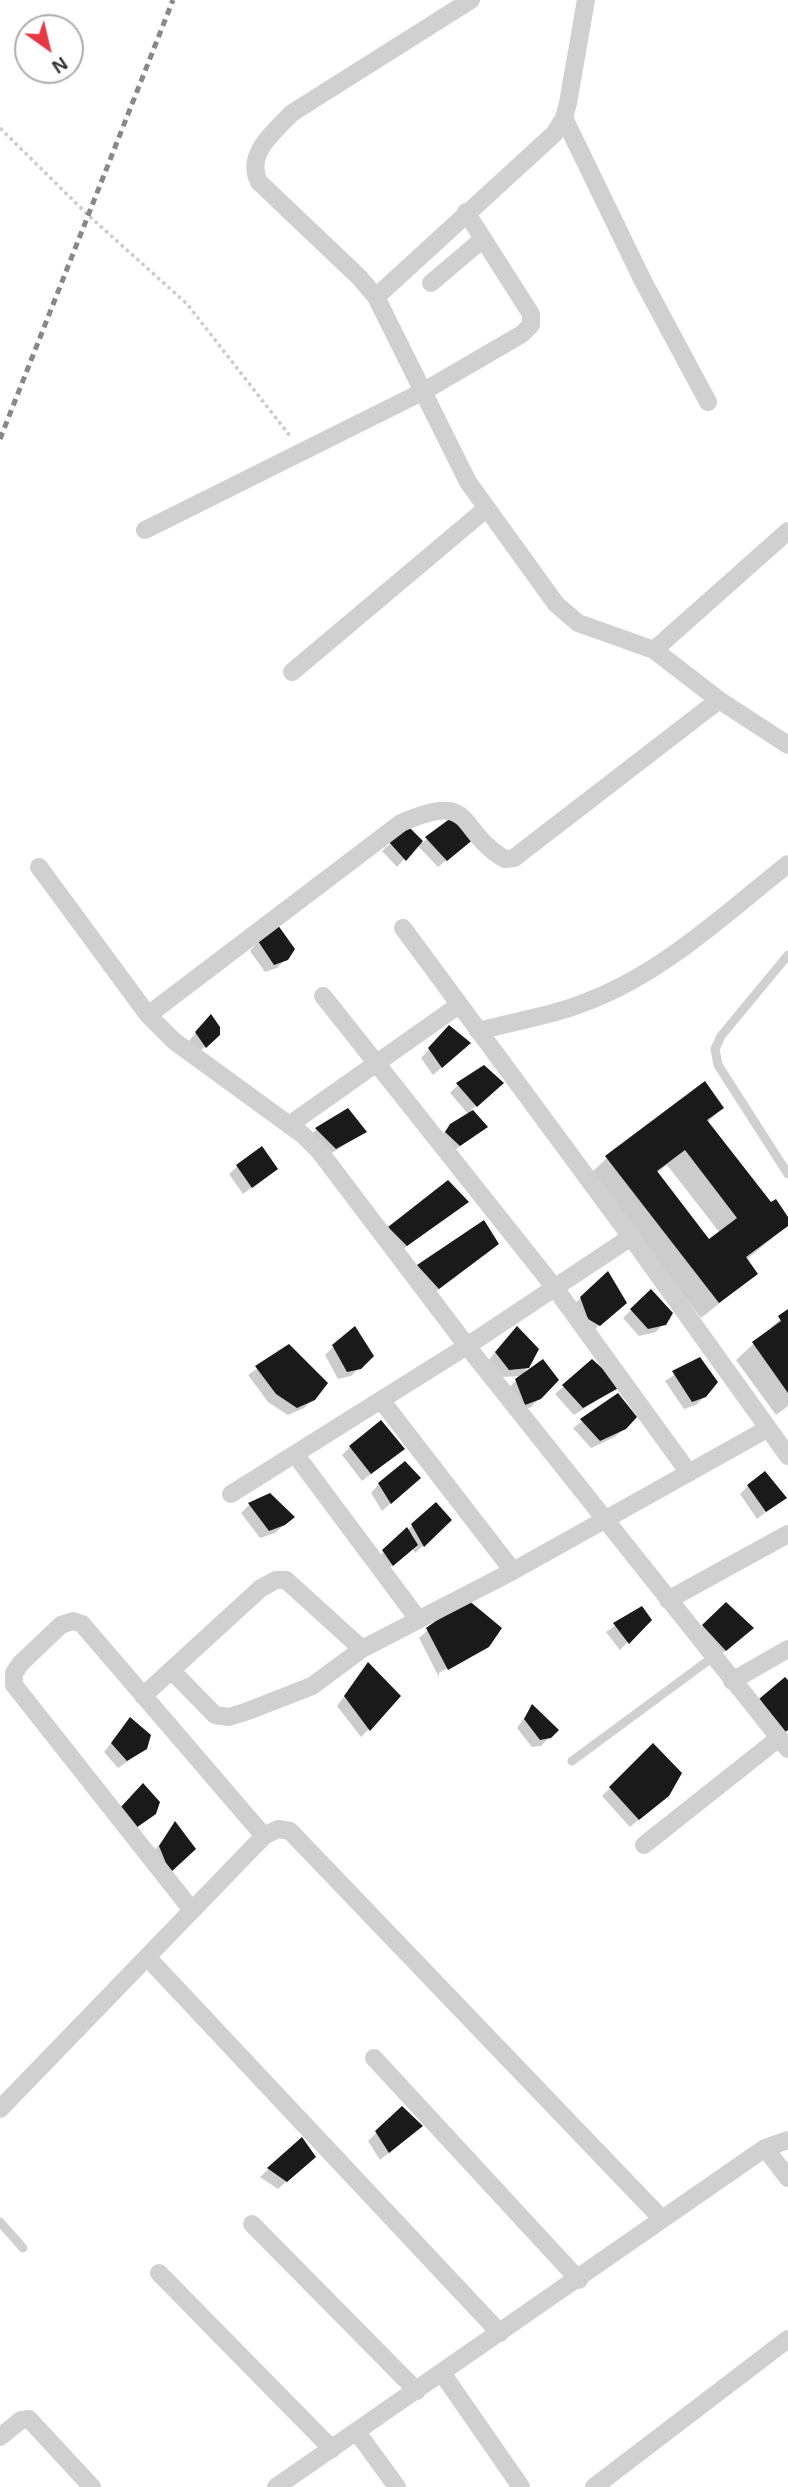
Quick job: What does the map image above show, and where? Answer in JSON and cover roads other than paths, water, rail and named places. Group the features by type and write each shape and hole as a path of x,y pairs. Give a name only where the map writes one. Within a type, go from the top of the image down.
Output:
{"street":[{"path":"471,0 292,113 269,137 256,156 254,170 260,182 360,278 376,297 479,501 487,508 492,520 556,604 578,623 654,650 719,700 788,745"},
{"path":"376,297 554,134 564,118 586,0"},
{"path":"564,118 643,281 708,402"},
{"path":"145,530 424,391 522,334 531,325 531,314 467,212"},
{"path":"431,283 483,239"},
{"path":"292,672 487,508"},
{"path":"654,650 788,531"},
{"path":"148,1015 401,823 426,812 453,810 465,816 497,855 505,859 514,858 719,700"},
{"path":"478,1031 590,1001 630,981 678,951 788,864"},
{"path":"39,867 148,1015 174,1041 289,1125 320,1152 467,1346 783,1744 644,1845"},
{"path":"403,928 631,1237 788,1456"},
{"path":"323,996 555,1288 689,1473"},
{"path":"289,1125 459,1005"},
{"path":"231,1494 467,1346 631,1237"},
{"path":"381,1400 513,1571"},
{"path":"173,1671 215,1715 229,1717 312,1686 362,1649 513,1571 767,1429"},
{"path":"295,1454 418,1619"},
{"path":"668,1600 788,1534"},
{"path":"144,1696 261,1588 276,1580 286,1580 362,1649"},
{"path":"191,1909 14,1685 14,1674 20,1663 61,1625 73,1621 82,1623 264,1836"},
{"path":"732,1681 788,1649"},
{"path":"0,2109 191,1909 264,1836 278,1829 290,1831 663,2219"},
{"path":"147,1957 500,2333"},
{"path":"374,2058 579,2280"},
{"path":"276,2487 579,2280 765,2148 788,2140"},
{"path":"765,2148 788,2178"},
{"path":"252,2224 417,2391"},
{"path":"159,2273 332,2449"},
{"path":"594,2487 788,2339"},
{"path":"442,2373 521,2487"},
{"path":"0,2437 21,2420 29,2419 92,2487"},
{"path":"357,2432 397,2487"}],"lane":[{"path":"788,955 721,1036 715,1049 718,1065 788,1174"},
{"path":"572,1760 713,1657"},
{"path":"0,2222 23,2248"}],"railway":[{"path":"0,439 173,0"}]}
